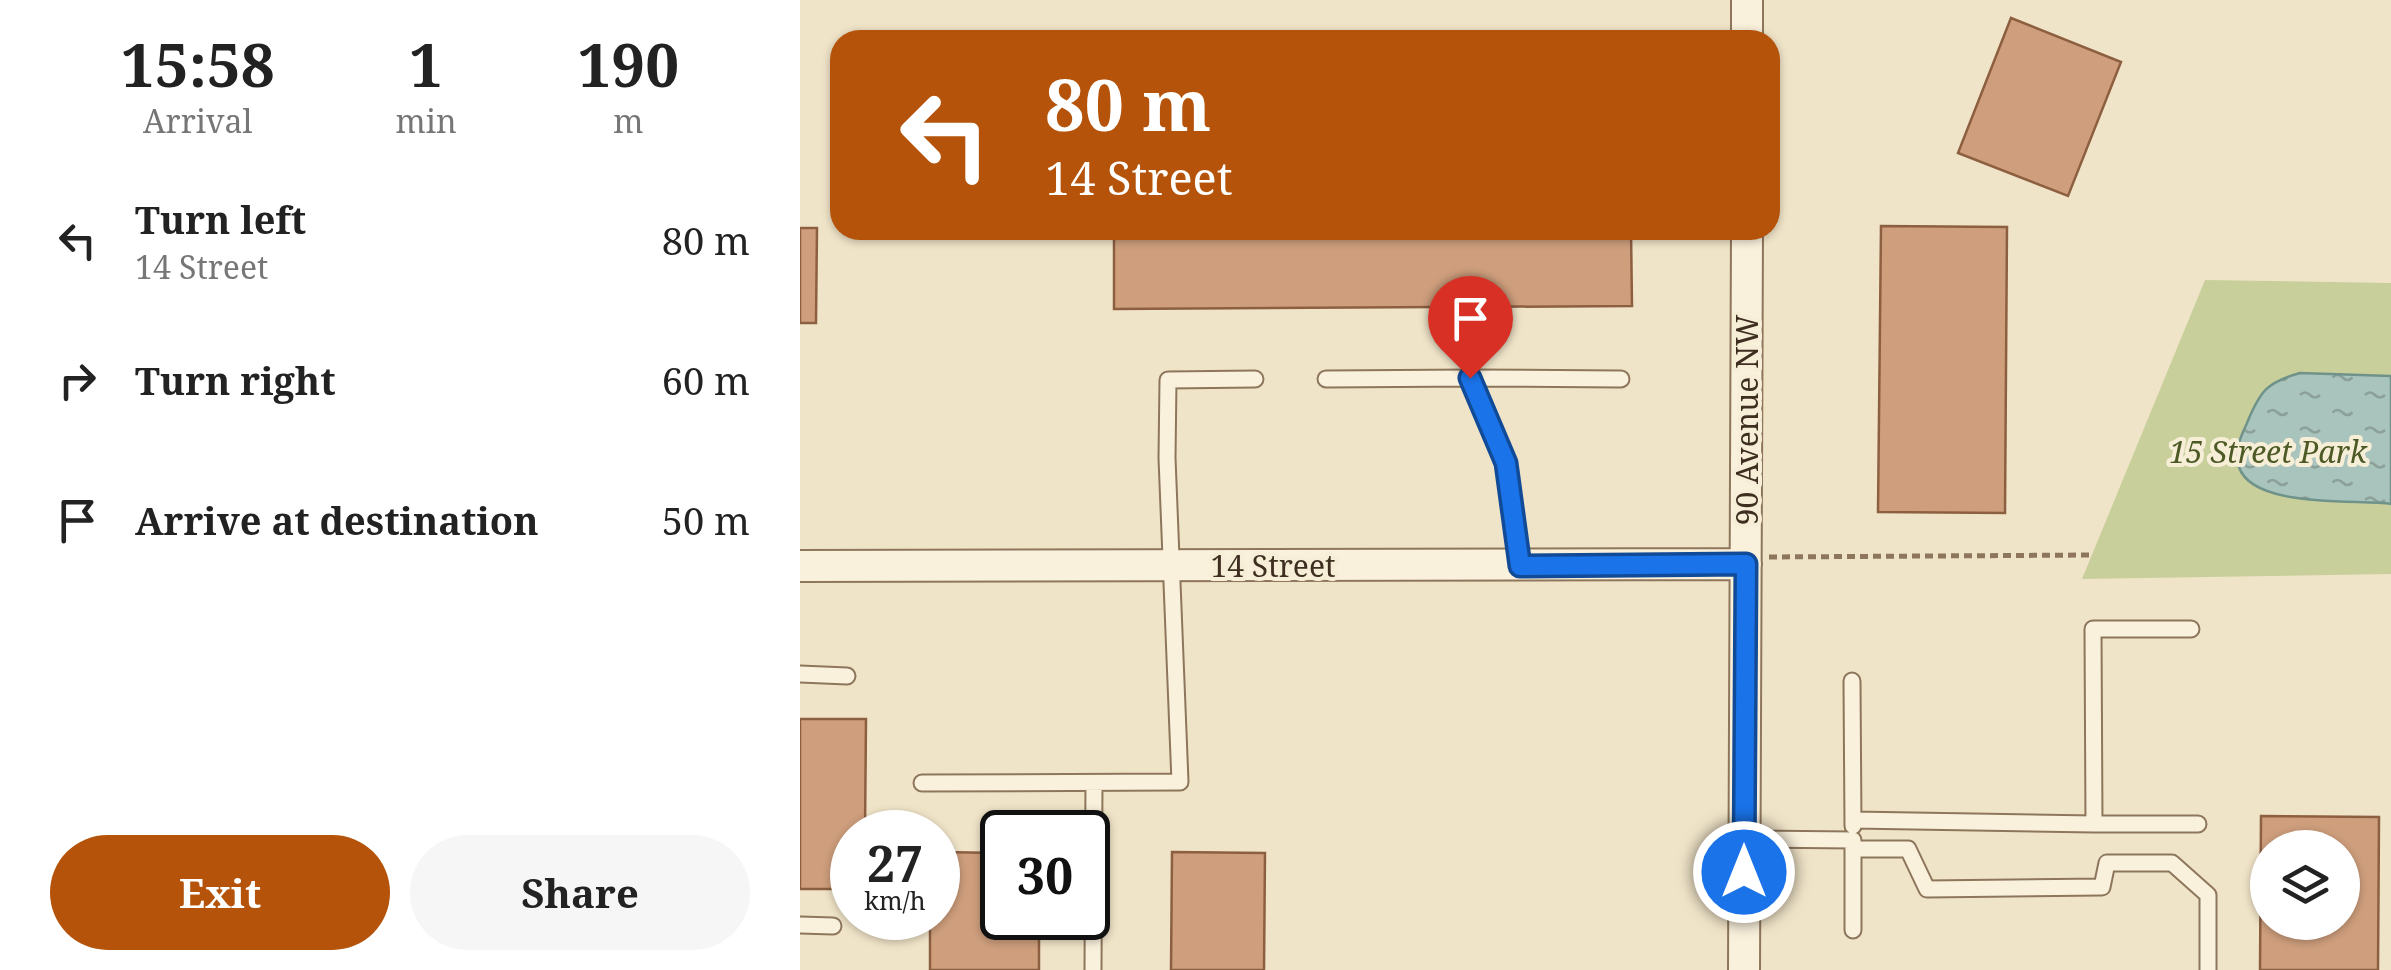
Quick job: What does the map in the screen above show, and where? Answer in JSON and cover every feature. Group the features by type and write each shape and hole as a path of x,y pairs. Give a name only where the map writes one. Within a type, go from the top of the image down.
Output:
{"street":[{"path":"1747,0 1747,30"},
{"name":"90 Avenue NW","path":"1744,970 1747,240"},
{"name":"14 Street","path":"800,566 1520,566 1746,561"}],"lane":[{"path":"1470,378 1506,463 1520,566"},
{"path":"922,783 1180,782 1168,380 1256,379"},
{"path":"1326,379 1621,379"},
{"path":"2094,824 2093,629 2191,629"},
{"path":"800,674 847,676"},
{"path":"1852,681 1854,930"},
{"path":"1093,970 1094,783"},
{"path":"1853,820 2198,824"},
{"path":"1745,838 1908,849 1927,888 2102,887 2106,863 2172,863 2208,895 2208,970"},
{"path":"800,926 830,926"}],"path":[{"path":"1746,561 2092,555"}],"green space":[{"name":"15 Street Park","path":"2205,280 2391,283 2391,574 2082,579"}],"water":[{"path":"2300,373 2391,376 2391,504 2284,496 2248,480 2237,456 2252,412 2272,384"}],"building":[{"path":"2011,18 2121,62 2068,196 1958,153"},
{"path":"1881,226 2007,227 2005,513 1878,512"},
{"path":"800,228 817,228 816,323 800,323"},
{"path":"1114,240 1631,240 1632,306 1114,309"},
{"path":"800,719 866,719 865,810 830,810 830,889 800,889"},
{"path":"2261,816 2379,817 2378,970 2260,970 2260,940 2360,940 2360,830 2261,830"},
{"path":"960,852 980,853 980,940 1039,940 1039,970 930,970 930,940 960,940"},
{"path":"1172,852 1265,853 1264,970 1171,970"}],"route":[{"path":"1470,378 1506,463 1520,566 1746,564 1744,872"}]}
